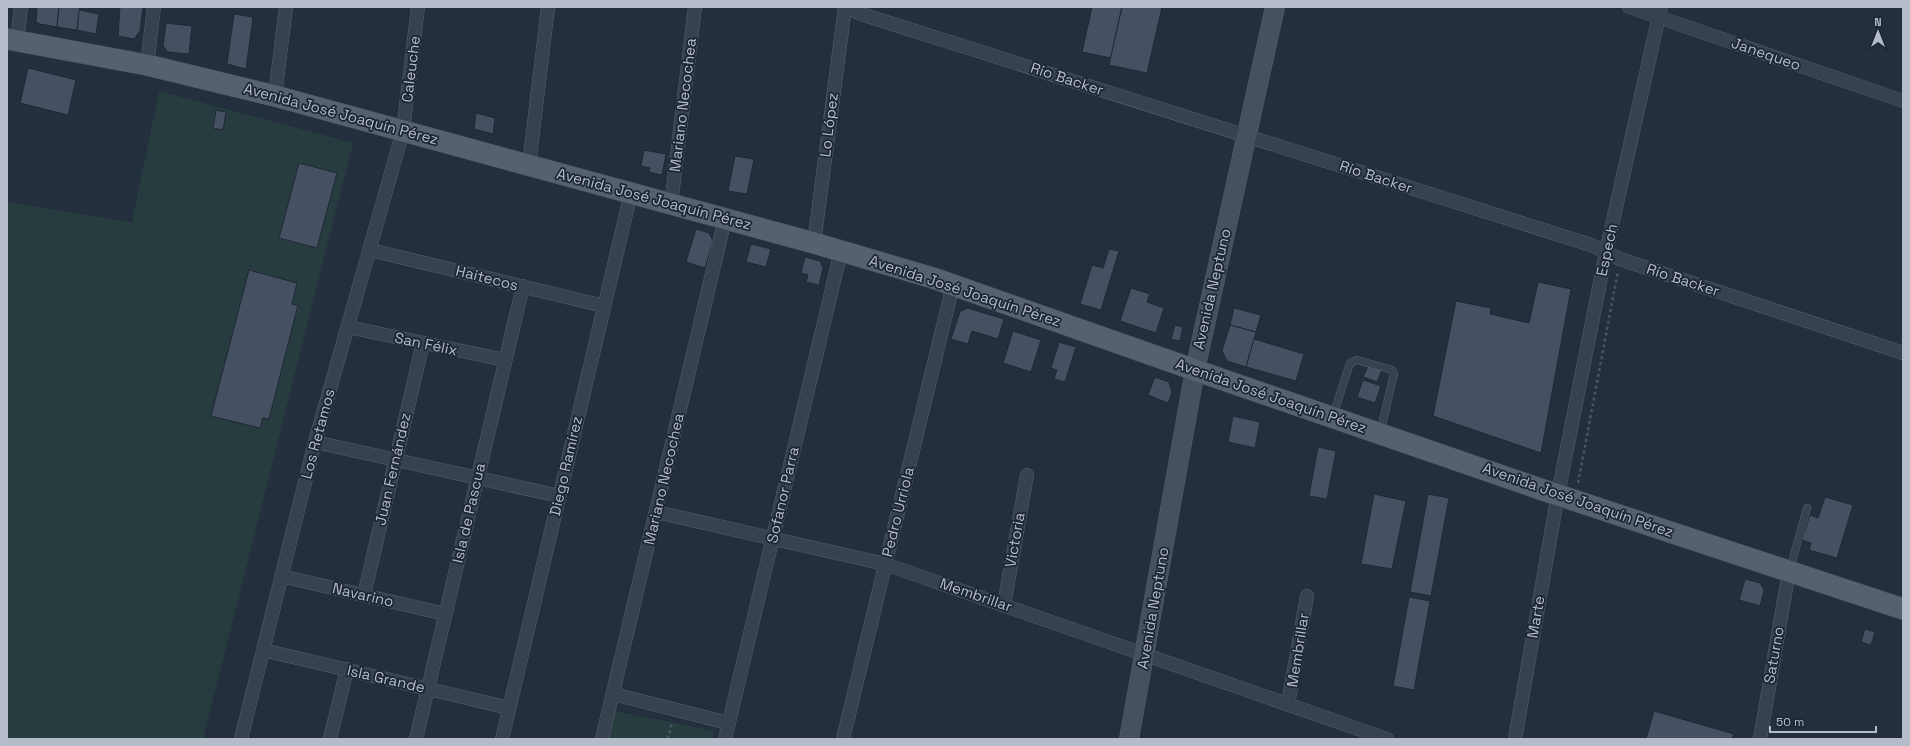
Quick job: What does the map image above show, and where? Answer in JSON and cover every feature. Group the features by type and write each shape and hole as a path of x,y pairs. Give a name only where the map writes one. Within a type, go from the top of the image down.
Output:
{"main road":[{"name":"Avenida Neptuno","path":"1130,739 1194,370 1275,7"},
{"name":"Avenida José Joaquín Pérez","path":"12,40 147,65 275,96 814,243 953,284 1333,418 1903,609"}],"street":[{"path":"12,40 21,7"},
{"path":"147,65 154,7"},
{"path":"275,96 286,7"},
{"name":"Caleuche","path":"404,131 418,7"},
{"path":"529,165 548,7"},
{"name":"Mariano Necochea","path":"671,204 695,7"},
{"name":"Río Backer","path":"846,7 861,14 1591,245 1632,263 1903,353"},
{"name":"Lo López","path":"814,243 846,7"},
{"name":"Janequeo","path":"1629,7 1660,12 1903,101"},
{"name":"Espech","path":"1558,494 1606,252 1660,12"},
{"name":"Los Retamos","path":"241,739 315,442 404,131"},
{"name":"Diego Ramírez","path":"502,739 631,193"},
{"name":"Mariano Necochea","path":"602,739 725,219"},
{"name":"Haitecos","path":"370,250 604,306"},
{"name":"Sofanor Parra","path":"724,739 841,251"},
{"name":"Pedro Urriola","path":"843,739 953,284"},
{"name":"Isla de Pascua","path":"416,739 522,286"},
{"name":"San Félix","path":"348,327 505,360"},
{"name":"Juan Fernández","path":"364,595 423,343"},
{"path":"315,442 559,496"},
{"name":"Victoria","path":"1004,605 1027,475"},
{"name":"Marte","path":"1515,739 1558,494"},
{"name":"Membrillar","path":"656,512 885,564 1387,739"},
{"name":"Saturno","path":"1760,739 1789,571"},
{"name":"Navarino","path":"281,576 445,614"},
{"name":"Membrillar","path":"1288,704 1307,596"},
{"name":"Isla Grande","path":"263,650 509,708"},
{"path":"330,739 347,669"},
{"path":"612,694 728,723"}],"lane":[{"path":"1333,418 1350,363 1357,360 1392,370 1394,374 1380,433"},
{"path":"1789,571 1807,508"}],"path":[{"path":"668,739 672,719"}],"green space":[{"path":"159,91 353,143 203,739 7,739 7,202 132,222"},
{"path":"615,711 714,731 713,739 609,739"}],"building":[{"path":"37,7 59,7 57,27 36,22"},
{"path":"59,7 80,7 77,30 57,27"},
{"path":"120,7 143,7 140,31 134,39 118,36"},
{"path":"1092,7 1122,7 1111,58 1082,52"},
{"path":"1122,7 1162,7 1147,73 1109,65"},
{"path":"79,10 99,14 96,34 77,30"},
{"path":"234,14 253,17 246,69 227,64"},
{"path":"166,23 192,26 189,54 168,52 163,46"},
{"path":"28,68 76,80 68,115 20,103"},
{"path":"216,110 226,112 223,130 213,128"},
{"path":"476,113 495,118 493,134 474,129"},
{"path":"644,150 666,154 662,175 649,172 650,168 641,166"},
{"path":"735,156 754,159 747,194 728,191"},
{"path":"299,163 337,173 317,248 279,238"},
{"path":"696,229 709,233 713,241 705,268 686,262"},
{"path":"751,244 771,249 766,267 746,262"},
{"path":"1109,249 1119,251 1101,310 1080,304 1092,265 1103,268"},
{"path":"805,257 820,261 823,268 819,285 806,282 808,275 801,273"},
{"path":"249,270 297,283 292,304 298,305 269,419 263,418 260,428 211,416"},
{"path":"1538,282 1571,289 1541,453 1433,416 1456,301 1491,308 1490,314 1529,323"},
{"path":"1131,288 1150,294 1147,302 1164,308 1156,333 1120,321"},
{"path":"967,308 1004,319 998,339 972,331 968,344 951,339 960,312"},
{"path":"1234,308 1261,315 1256,332 1230,325"},
{"path":"1175,325 1183,327 1180,341 1171,339"},
{"path":"1230,325 1256,332 1246,367 1227,361 1222,351"},
{"path":"1013,331 1041,340 1031,372 1003,363"},
{"path":"1254,339 1304,354 1296,381 1246,367"},
{"path":"1059,342 1076,347 1065,382 1054,379 1057,370 1051,368"},
{"path":"1368,366 1382,370 1377,382 1363,377"},
{"path":"1155,377 1169,382 1172,393 1168,403 1148,395"},
{"path":"1363,380 1381,386 1375,403 1357,397"},
{"path":"1233,416 1260,422 1255,448 1228,442"},
{"path":"1318,447 1336,451 1327,499 1309,496"},
{"path":"1374,494 1406,501 1392,569 1361,564"},
{"path":"1428,494 1449,498 1431,596 1410,592"},
{"path":"1825,497 1853,505 1837,558 1809,550 1811,543 1802,540 1810,515 1818,518"},
{"path":"1745,579 1760,583 1764,590 1760,606 1739,600"},
{"path":"1409,597 1430,601 1414,690 1393,686"},
{"path":"1865,629 1875,632 1871,645 1861,642"},
{"path":"1654,711 1734,734 1732,739 1646,739"}]}
